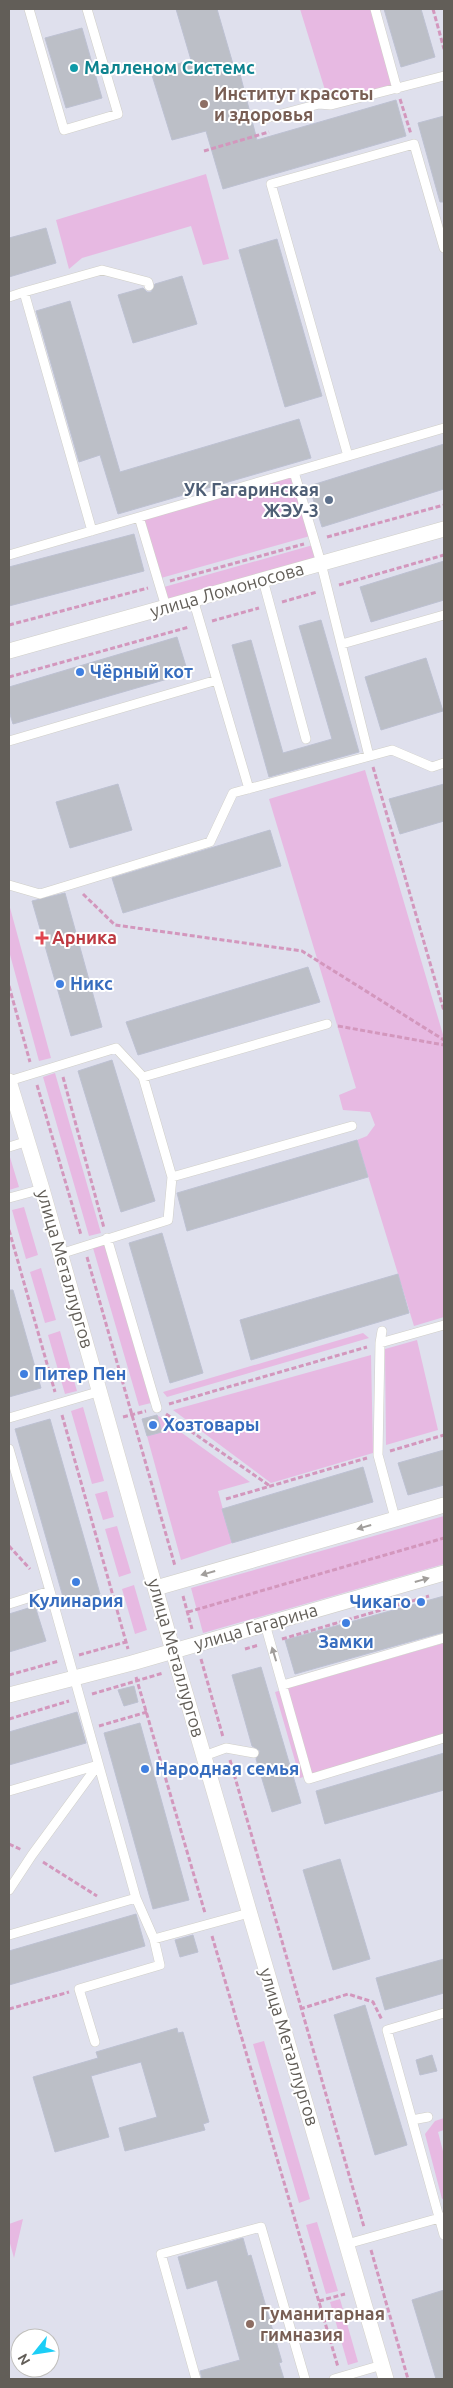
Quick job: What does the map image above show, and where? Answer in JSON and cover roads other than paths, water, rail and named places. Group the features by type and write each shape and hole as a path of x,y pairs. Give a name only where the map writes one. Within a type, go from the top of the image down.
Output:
{"street":[{"name":"улица Ломоносова","path":"9,651 444,529"},
{"name":"улица Металлургов","path":"9,1081 101,1391 173,1651 384,2372"},
{"path":"156,1588 444,1504"},
{"name":"улица Гагарина","path":"9,1695 132,1663 444,1573"}],"lane":[{"path":"30,9 64,130 118,114 86,9"},
{"path":"375,9 397,89"},
{"path":"263,119 319,104 332,105 444,76"},
{"path":"348,456 271,184 414,144 444,249"},
{"path":"9,296 102,270 148,282 149,286"},
{"path":"24,292 92,531"},
{"path":"9,555 444,428"},
{"path":"294,472 328,588 369,756"},
{"path":"140,517 166,607"},
{"path":"263,580 306,739"},
{"path":"194,599 249,789"},
{"path":"342,644 444,615"},
{"path":"9,740 217,680"},
{"path":"9,885 40,894 210,842 233,793 392,750 432,767 444,763"},
{"path":"143,1077 327,1024"},
{"path":"9,1081 116,1048 143,1077 172,1176 168,1220 60,1254"},
{"path":"172,1176 352,1126"},
{"path":"9,1147 28,1141"},
{"path":"9,1198 42,1189"},
{"path":"107,1238 157,1408"},
{"path":"380,1343 444,1325"},
{"path":"382,1331 380,1343 378,1455 395,1518"},
{"path":"9,1418 101,1391"},
{"path":"9,1449 136,1898 154,1939 160,1965 79,1989 95,2042"},
{"path":"9,1604 50,1591"},
{"path":"265,1624 284,1685 309,1779 444,1738"},
{"path":"284,1685 444,1638"},
{"path":"204,1756 226,1748 254,1753"},
{"path":"9,1791 98,1765"},
{"path":"9,1890 32,1855 98,1765"},
{"path":"9,1935 136,1898"},
{"path":"154,1939 249,1913"},
{"path":"444,2013 387,2030 442,2217 444,2235"},
{"path":"412,2120 428,2117"},
{"path":"347,2244 442,2217"},
{"path":"196,2379 161,2254 261,2227 305,2379"},
{"path":"338,2378 384,2372"}],"place":[{"name":"Малленом Системс","path":"74,68"},
{"name":"Институт красоты и здоровья","path":"204,104"},
{"name":"УК Гагаринская ЖЭУ-3","path":"329,500"},
{"name":"Чёрный кот","path":"80,672"},
{"name":"Арника","path":"42,938"},
{"name":"Никс","path":"60,984"},
{"name":"Питер Пен","path":"24,1374"},
{"name":"Хозтовары","path":"153,1425"},
{"name":"Кулинария","path":"76,1582"},
{"name":"Чикаго","path":"421,1602"},
{"name":"Замки","path":"346,1623"},
{"name":"Народная семья","path":"145,1769"},
{"name":"Гуманитарная гимназия","path":"250,2324"}]}
